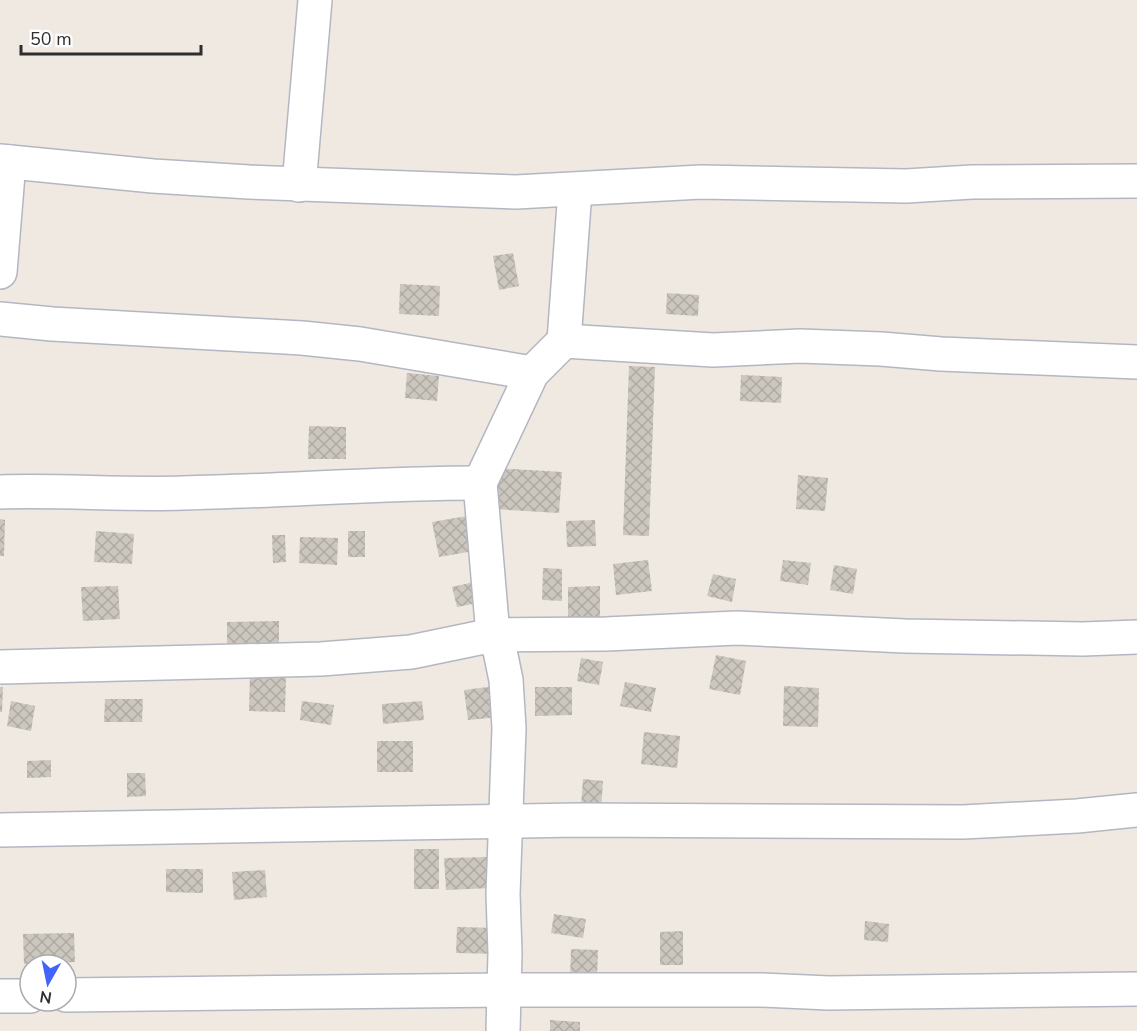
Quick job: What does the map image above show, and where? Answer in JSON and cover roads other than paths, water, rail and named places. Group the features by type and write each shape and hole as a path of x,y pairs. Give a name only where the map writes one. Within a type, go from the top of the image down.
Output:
{"street":[{"path":"299,185 315,0"},
{"path":"0,272 4,161 153,176 299,185 516,192 701,182 906,186 1061,180 1137,181"},
{"path":"504,1031 504,894 509,728 506,680 500,651 493,635 480,483 532,373 564,341 575,190"},
{"path":"0,319 74,326 348,343 532,373"},
{"path":"564,341 713,350 800,346 870,348 941,354 1137,362"},
{"path":"0,492 48,490 182,494 337,486 480,483"},
{"path":"0,667 321,659 411,652 493,635 606,634 737,628 917,636 1137,638"},
{"path":"0,830 506,822 810,820 963,822 1077,816 1137,810"},
{"path":"78,995 504,990 761,990 829,993 1137,989"},
{"path":"0,996 18,996"}]}
